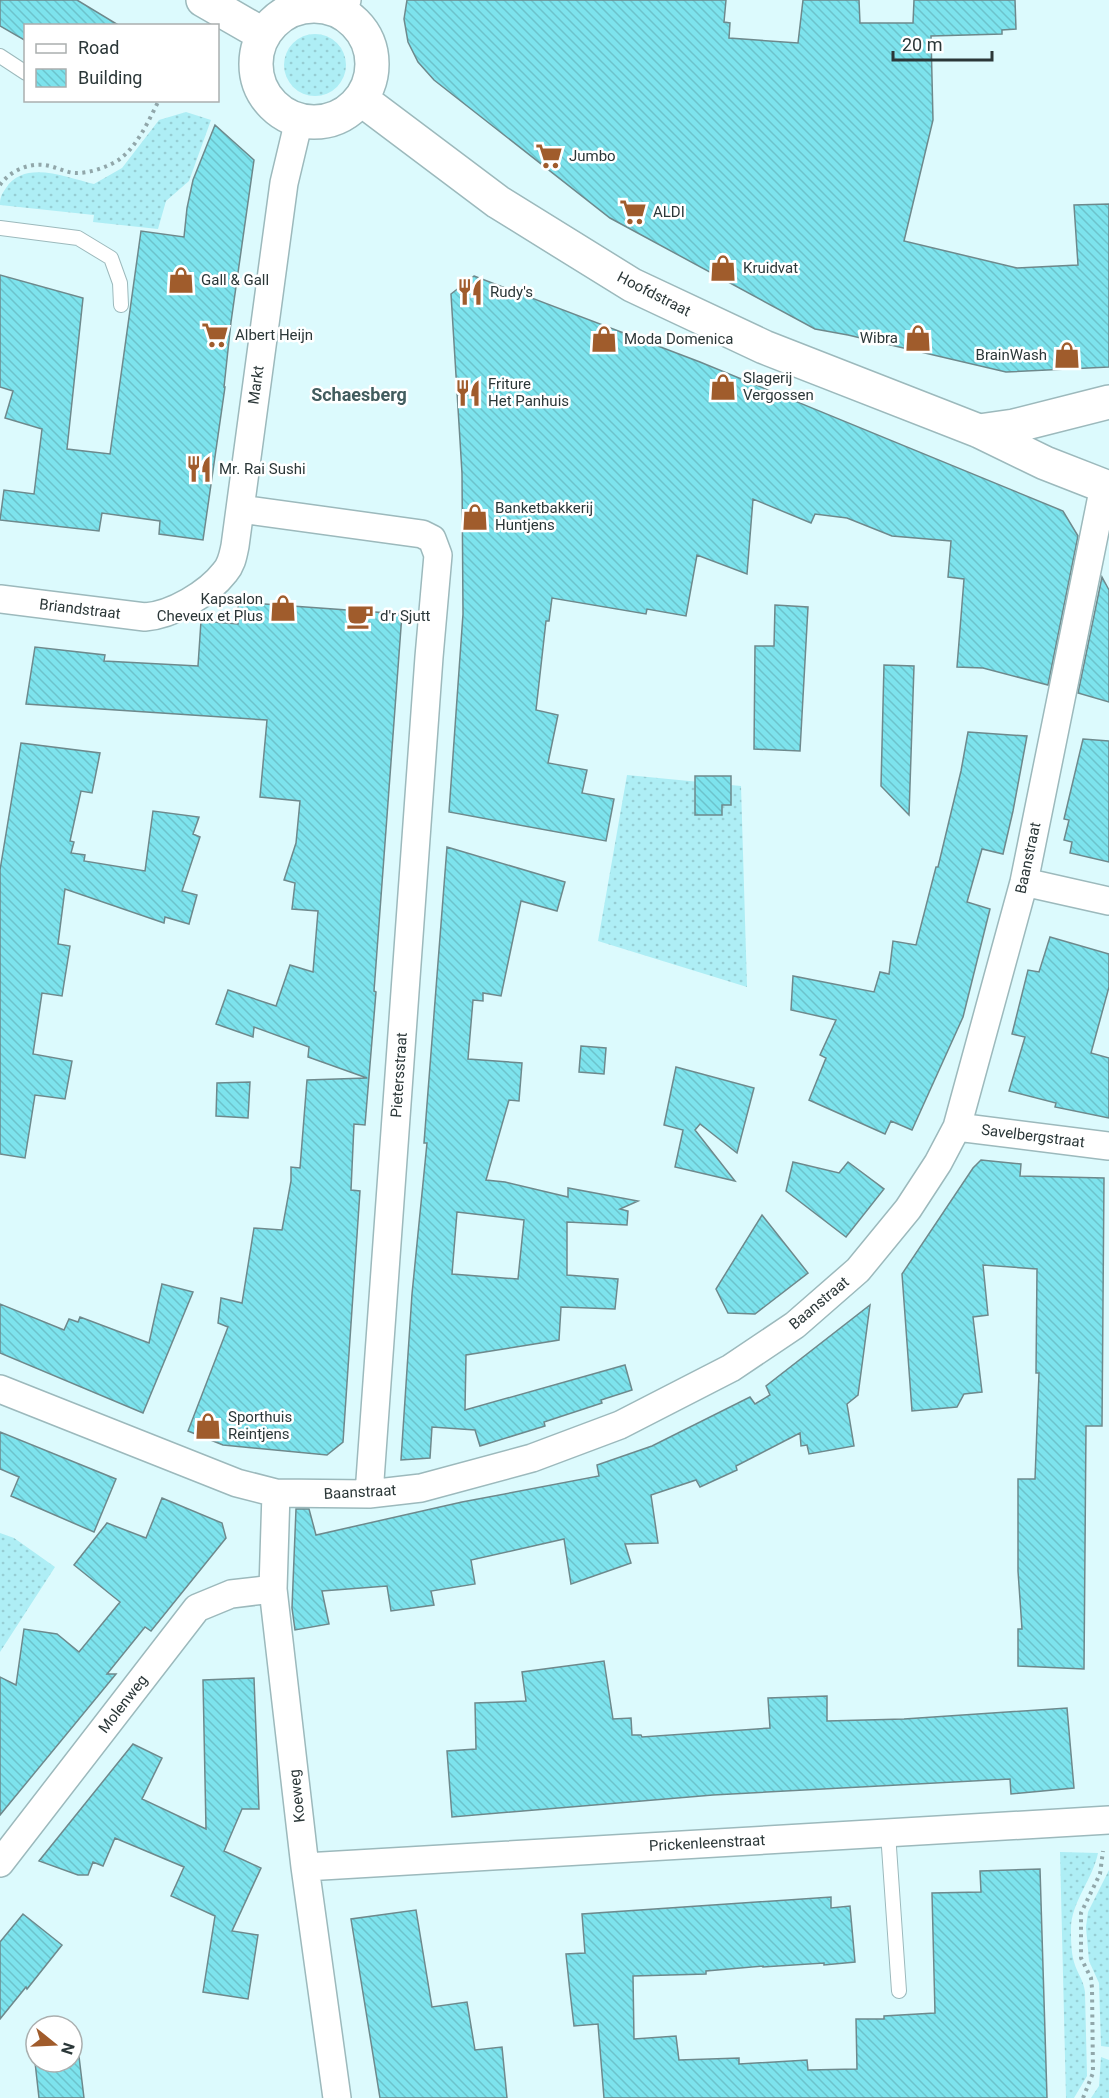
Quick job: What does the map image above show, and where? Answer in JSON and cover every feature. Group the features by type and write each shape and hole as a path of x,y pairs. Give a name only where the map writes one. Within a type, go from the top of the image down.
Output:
{"street":[{"path":"203,0 264,35"},
{"path":"307,6 344,6 368,41 372,61 370,81 361,99 339,116 313,122 299,120 280,111 266,96 257,76 257,55 264,35 275,21 290,11 307,6"},
{"name":"Hoofdstraat","path":"361,99 498,201 632,285 764,347 979,431 1045,463 1106,487"},
{"name":"Markt","path":"161,616 195,598 225,573 232,561 284,183 299,120"},
{"name":"Hoofdstraat","path":"979,431 1014,426 1109,402"},
{"name":"Baanstraat","path":"0,1389 216,1476 276,1493 369,1494 420,1488 532,1458 620,1425 732,1368 795,1325 858,1270 908,1209 938,1163 957,1127 1024,882 1106,487"},
{"name":"Pietersstraat","path":"240,509 422,534 432,539 438,555 369,1494"},
{"name":"Briandstraat","path":"0,599 145,617 161,616"},
{"path":"1024,882 1109,901"},
{"name":"Savelbergstraat","path":"957,1127 1109,1146"},
{"name":"Koeweg","path":"276,1493 273,1589 305,1867 337,2098"},
{"name":"Molenweg","path":"0,1863 197,1608 231,1594 273,1589"},
{"name":"Prickenleenstraat","path":"305,1867 1106,1820"}],"lane":[{"path":"0,56 24,72"},
{"path":"0,228 78,238 111,258 120,283 122,305"},
{"path":"888,1833 899,1991"}],"path":[{"path":"0,185 7,176 27,166 44,165 76,173 100,170 120,158 133,145 158,102"},
{"path":"1083,2098 1093,2073 1092,1988 1091,1978 1081,1958 1081,1913 1102,1865 1106,1820"}],"shaded area":[{"path":"309,34 321,34 337,43 344,53 346,65 344,77 337,87 321,96 309,96 298,91 289,82 284,71 284,59 289,48 298,39"},
{"path":"186,112 211,120 189,181 166,201 158,229 93,222 94,215 0,205 1,196 6,188 14,179 24,174 47,173 94,184 122,168 159,120"},
{"path":"627,775 741,786 747,987 598,941"},
{"path":"0,1533 14,1538 55,1567 0,1652"},
{"path":"1060,1852 1098,1853 1092,1872 1078,1900 1071,1929 1073,1958 1085,1992 1087,2076 1074,2098 1066,2098"},
{"path":"1109,1870 1109,2047 1101,2046 1099,1983 1089,1961 1086,1927 1088,1912"},
{"path":"1101,2057 1109,2060 1109,2098 1091,2098 1099,2086"}],"building":[{"path":"0,0 77,0 117,24 24,24 24,40 0,26"},
{"path":"407,0 726,0 724,22 730,23 729,38 798,43 803,0 859,0 860,23 913,23 914,0 1015,0 1016,29 1002,30 1002,34 931,36 933,120 904,241 1017,268 1078,265 1074,205 1109,204 1109,367 1006,372 815,329 610,218 434,80 418,62 408,42 404,19"},
{"path":"215,125 254,160 203,540 159,534 160,521 102,513 99,531 0,520 4,490 34,494 42,429 5,418 13,391 0,387 0,275 83,298 67,449 110,454 141,231 184,237 193,180"},
{"path":"474,276 700,362 1063,511 1078,536 1048,685 983,668 957,667 964,579 948,577 951,541 892,536 847,518 815,514 811,523 753,499 747,574 697,555 686,616 647,609 646,614 552,598 549,621 546,621 536,710 558,715 548,763 587,770 582,793 614,799 606,841 449,812 463,614 462,473 451,294"},
{"path":"1102,577 1109,590 1109,702 1078,693"},
{"path":"238,602 402,614 365,1125 354,1124 351,1190 360,1191 343,1442 327,1455 223,1445 188,1431 228,1327 218,1323 221,1298 242,1303 254,1228 282,1230 291,1181 291,1167 300,1168 307,1080 367,1078 308,1057 309,1047 254,1027 253,1037 216,1024 228,990 276,1006 290,965 313,972 318,911 292,909 295,883 284,880 296,843 300,801 260,797 267,720 26,704 35,647 105,655 104,661 198,666 201,621 238,624"},
{"path":"775,605 808,607 800,751 754,749 755,646 774,646"},
{"path":"884,665 914,666 909,815 881,786"},
{"path":"968,732 1027,736 1013,811 1003,854 982,849 967,902 990,909 963,1017 912,1130 891,1121 885,1134 809,1100 826,1058 820,1055 836,1020 791,1010 793,976 874,992 880,972 889,974 893,941 916,945 936,867 938,867"},
{"path":"1083,739 1109,741 1109,862 1070,853 1072,842 1064,840 1069,820 1064,819"},
{"path":"21,743 100,753 92,793 81,791 70,841 74,842 71,853 85,855 84,861 145,871 153,811 199,817 193,834 200,837 182,891 197,895 189,924 165,917 164,923 65,889 58,944 70,946 62,996 42,993 33,1054 72,1061 65,1099 35,1095 25,1158 0,1154 0,870"},
{"path":"695,776 731,776 731,805 722,805 722,815 695,815"},
{"path":"447,847 565,882 557,911 521,901 501,996 483,993 483,1001 473,1000 468,1059 522,1063 519,1101 509,1100 486,1180 505,1182 568,1197 568,1188 638,1201 620,1209 628,1211 627,1225 567,1222 567,1275 618,1279 615,1309 561,1307 559,1340 466,1355 465,1410 625,1365 632,1390 601,1400 602,1403 544,1422 545,1426 480,1446 475,1430 432,1427 430,1458 401,1460 412,1294 427,1143 424,1143","holes":["457,1212 524,1220 518,1279 452,1274"]},
{"path":"1050,937 1109,954 1109,987 1091,1053 1109,1058 1109,1118 1055,1107 1056,1103 1009,1091 1025,1037 1012,1034 1028,970 1039,972"},
{"path":"581,1046 606,1048 604,1074 579,1072"},
{"path":"676,1067 754,1088 737,1153 700,1124 695,1130 735,1181 675,1167 683,1130 664,1125"},
{"path":"250,1082 248,1118 216,1116 217,1083"},
{"path":"981,1160 1021,1164 1020,1176 1104,1178 1102,1426 1086,1426 1084,1669 1018,1666 1018,1629 1022,1629 1018,1571 1018,1479 1035,1479 1039,1373 1036,1373 1037,1269 983,1265 988,1315 973,1317 982,1392 964,1394 957,1407 912,1411 902,1274 973,1168"},
{"path":"793,1162 839,1173 848,1162 884,1189 846,1237 786,1191"},
{"path":"762,1215 808,1273 755,1314 728,1313 716,1289"},
{"path":"162,1284 193,1292 143,1413 0,1353 0,1304 64,1330 69,1319 78,1322 80,1317 149,1343"},
{"path":"870,1305 858,1395 847,1404 854,1446 809,1454 807,1445 801,1446 800,1433 736,1466 737,1470 700,1487 696,1480 651,1495 658,1543 625,1544 631,1563 571,1584 564,1539 471,1560 475,1584 431,1591 434,1605 391,1611 387,1586 322,1591 329,1624 295,1630 292,1608 296,1509 309,1509 316,1535 462,1502 599,1476 597,1465 652,1446 750,1397 755,1404 770,1395 766,1386"},
{"path":"0,1432 116,1479 94,1532 11,1496 19,1477 0,1469"},
{"path":"162,1498 222,1523 226,1538 151,1631 145,1627 107,1674 116,1674 0,1815 0,1677 16,1685 24,1629 57,1634 79,1652 120,1602 74,1565 107,1523 146,1538"},
{"path":"604,1661 613,1719 631,1718 632,1735 642,1737 770,1728 768,1698 827,1696 827,1721 904,1719 1067,1708 1074,1788 1011,1794 1010,1779 713,1795 452,1817 447,1751 476,1749 475,1703 526,1701 522,1672"},
{"path":"254,1678 259,1809 242,1809 224,1851 261,1868 232,1931 258,1935 248,1999 203,1992 215,1916 171,1896 184,1867 115,1838 103,1866 93,1862 88,1875 78,1875 39,1861 133,1744 162,1758 142,1799 206,1829 203,1680"},
{"path":"1040,1869 1047,2098 604,2098 598,2024 574,2026 566,1954 585,1953 582,1914 831,1897 831,1908 850,1906 855,1962 763,1966 706,1971 706,1974 633,1976 634,2039 676,2036 679,2060 739,2058 739,2064 807,2060 808,2070 857,2069 856,2019 884,2019 884,2016 935,2013 932,1893 981,1892 980,1871"},
{"path":"416,1910 432,2007 467,2002 475,2050 502,2047 507,2098 380,2098 351,1919"},
{"path":"23,1914 62,1945 0,2019 0,1942"},
{"path":"36,2074 81,2074 84,2098 39,2098"}],"place":[{"name":"Jumbo","path":"549,156"},
{"name":"ALDI","path":"633,212"},
{"name":"Kruidvat","path":"723,268"},
{"name":"Gall & Gall","path":"181,280"},
{"name":"Rudy's","path":"470,292"},
{"name":"Albert Heijn","path":"215,335"},
{"name":"Wibra","path":"918,338"},
{"name":"Moda Domenica","path":"604,339"},
{"name":"BrainWash","path":"1067,355"},
{"name":"Slagerij Vergossen","path":"723,387"},
{"name":"Friture Het Panhuis","path":"468,393"},
{"name":"Mr. Rai Sushi","path":"199,469"},
{"name":"Banketbakkerij Huntjens","path":"475,517"},
{"name":"Kapsalon Cheveux et Plus","path":"283,608"},
{"name":"d'r Sjutt","path":"360,616"},
{"name":"Sporthuis Reintjens","path":"208,1426"}],"district":[{"name":"Schaesberg","path":"359,394"}]}
